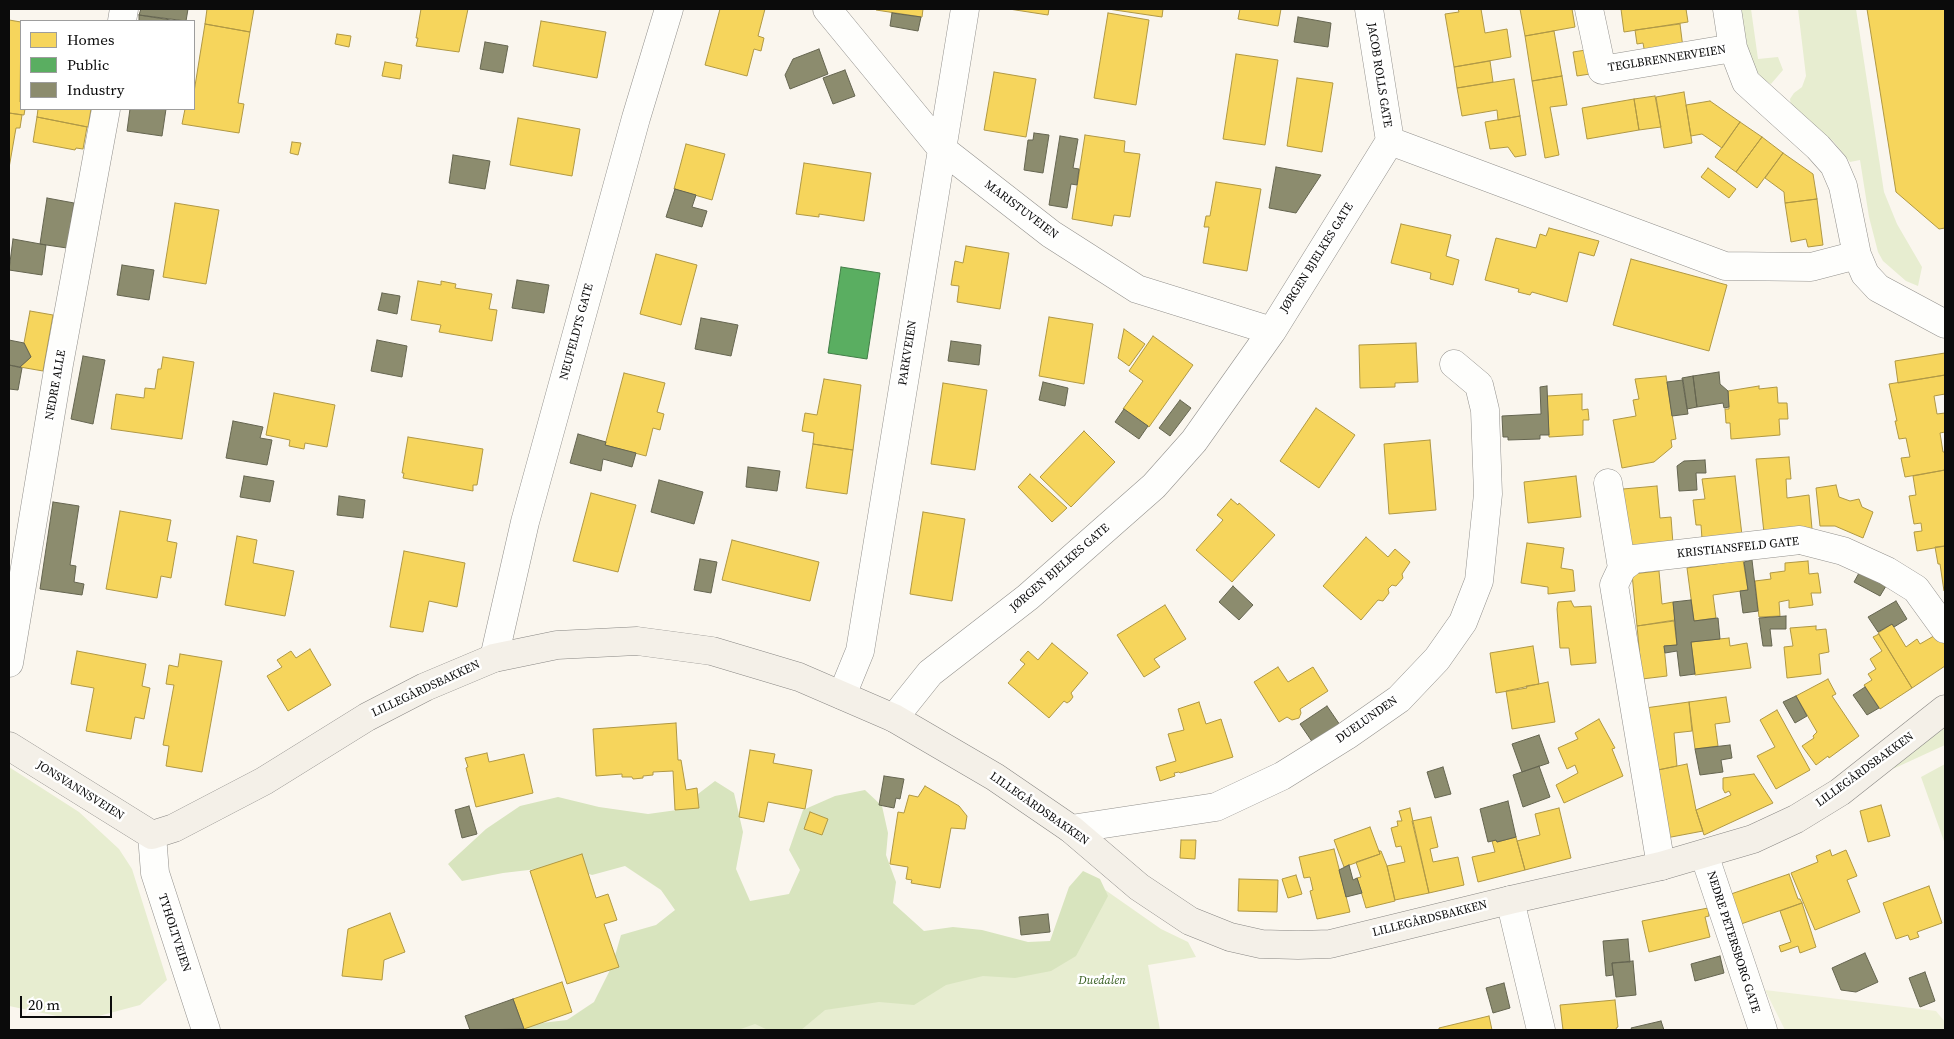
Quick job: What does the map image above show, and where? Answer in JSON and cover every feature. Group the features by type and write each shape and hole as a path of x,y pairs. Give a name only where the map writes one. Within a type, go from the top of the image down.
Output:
{"street":[{"name":"NEUFELDTS GATE","path":"494,658 525,522 636,118 669,9"},
{"name":"MARISTUVEIEN","path":"827,9 942,149 1051,234 1137,289 1272,332"},
{"name":"PARKVEIEN","path":"842,695 860,651 965,9"},
{"name":"JACOB ROLLS GATE","path":"1369,9 1390,141"},
{"name":"TEGLBRENNERVEIEN","path":"1589,9 1602,70 1733,48"},
{"name":"TEGLBRENNERVEIEN","path":"1727,9 1733,48 1746,82 1818,146 1834,165 1843,186 1858,255 1865,274 1878,288 1945,324"},
{"name":"NEDRE ALLE","path":"9,663 59,364 106,110"},
{"path":"1390,141 1725,266 1811,267 1858,255"},
{"name":"JØRGEN BJELKES GATE","path":"894,718 930,673 1028,598 1154,486 1194,441 1272,332 1390,141"},
{"name":"DUELUNDEN","path":"1071,829 1216,807 1282,776 1346,736 1399,699 1437,658 1463,622 1479,581 1488,494 1485,410 1479,385 1454,364"},
{"path":"1608,483 1622,568 1614,585 1661,866"},
{"name":"KRISTIANSFELD GATE","path":"1622,568 1634,560 1800,540 1843,551 1894,575 1916,589 1945,629"},
{"name":"LILLEGÅRDSBAKKEN","path":"152,835 174,828 264,781 355,723 425,687 494,658 557,645 637,641 712,651 799,677 894,718 995,777 1071,829 1139,887 1190,921 1230,936 1261,944 1298,946 1330,944 1510,900 1661,866 1753,839 1796,819 1840,792 1945,709"},
{"name":"JONSVANNSVEIEN","path":"9,746 152,835"},
{"name":"TYHOLTVEIEN","path":"152,835 155,874 206,1030"},
{"name":"NEDRE PETERSBORG GATE","path":"1704,854 1763,1030"},
{"path":"1510,900 1541,1030"}],"green space":[{"path":"1739,9 1751,9 1758,59 1778,57 1783,70 1771,84 1763,80 1751,63 1745,49"},
{"path":"1798,9 1856,9 1884,192 1897,224 1922,267 1918,286 1906,281 1883,261 1878,252 1869,217 1860,160 1850,162 1833,141 1791,106 1790,99 1802,87 1806,76"},
{"path":"1945,728 1945,745 1895,768 1886,770"},
{"path":"1945,764 1945,844 1921,777"},
{"path":"9,767 79,812 119,849 132,869 167,980 140,1005 95,1017 62,1017 9,1006"},
{"path":"715,781 734,793 743,832 736,869 750,901 789,894 800,870 789,850 803,810 835,796 865,790 882,806 888,833 886,855 896,882 893,903 924,931 953,927 982,930 1028,942 1050,941 1069,887 1083,871 1100,879 1108,896 1076,956 1051,971 1015,978 983,976 946,985 914,1005 879,1002 825,1010 801,1030 768,1030 755,1024 738,1030 518,1030 533,1024 567,1020 594,1002 612,966 621,935 656,925 675,910 661,890 625,866 592,875 563,866 503,873 462,881 448,864 486,829 520,806 558,797 599,807 648,814 677,810"},
{"name":"Duedalen","path":"1101,887 1161,929 1188,942 1196,957 1148,965 1160,1030 643,1030 1070,945"},
{"path":"1765,990 1936,1011 1945,1022 1945,1030 1785,1030"}],"building: Homes":[{"path":"207,9 254,9 250,32 205,24"},
{"path":"421,9 468,9 459,52 416,46"},
{"path":"720,9 765,9 758,36 764,38 761,51 754,49 747,76 705,65"},
{"path":"876,9 923,9 922,17"},
{"path":"1009,9 1049,9 1048,15"},
{"path":"1108,9 1163,9 1162,17"},
{"path":"1240,9 1281,9 1278,26 1238,19"},
{"path":"1458,9 1481,9 1485,33 1507,29 1511,57 1454,67 1445,14 1459,12"},
{"path":"1520,9 1572,9 1575,27 1525,36"},
{"path":"1621,9 1686,9 1688,22 1624,32"},
{"path":"1867,9 1945,9 1945,228 1939,229 1896,192"},
{"path":"1108,13 1149,20 1136,105 1094,98"},
{"path":"9,20 20,22 20,110 25,110 24,115 9,113"},
{"path":"541,21 606,32 597,78 533,66"},
{"path":"205,24 250,32 238,103 244,104 239,133 182,124 185,110 195,110 195,86"},
{"path":"1680,24 1683,48 1645,54 1643,43 1637,44 1635,30"},
{"path":"1554,31 1562,76 1532,81 1525,36"},
{"path":"337,34 351,36 349,47 335,44"},
{"path":"1586,50 1590,74 1577,76 1573,52"},
{"path":"1236,54 1278,60 1265,145 1223,139"},
{"path":"1490,61 1493,82 1457,88 1454,67"},
{"path":"385,62 402,65 400,79 382,76"},
{"path":"994,72 1036,79 1026,137 984,130"},
{"path":"1562,76 1567,105 1550,107 1559,155 1545,158 1532,81"},
{"path":"1297,78 1333,83 1322,152 1287,146"},
{"path":"1514,79 1520,116 1498,120 1497,110 1462,116 1457,88"},
{"path":"1684,92 1692,143 1664,148 1656,97"},
{"path":"1655,96 1661,127 1639,130 1634,99"},
{"path":"1634,99 1639,130 1587,139 1582,108"},
{"path":"1710,101 1740,122 1722,148 1702,134 1691,136 1686,105"},
{"path":"38,110 91,110 88,127 37,117"},
{"path":"9,113 22,115 20,128 16,128 9,168"},
{"path":"1520,116 1526,155 1515,157 1508,147 1490,149 1485,122"},
{"path":"37,117 87,127 83,149 76,148 75,150 33,142"},
{"path":"518,118 580,129 572,176 510,165"},
{"path":"1740,122 1762,137 1736,172 1715,157"},
{"path":"1085,135 1125,141 1124,152 1140,154 1130,217 1114,215 1112,226 1072,219"},
{"path":"1762,137 1783,153 1757,188 1736,172"},
{"path":"292,142 301,143 298,155 290,153"},
{"path":"686,144 725,154 712,200 674,189"},
{"path":"1783,153 1813,174 1817,199 1785,203 1784,192 1765,178"},
{"path":"804,163 871,173 864,221 819,214 819,217 796,214"},
{"path":"1708,168 1736,189 1729,198 1701,177"},
{"path":"1216,182 1261,189 1247,271 1203,263 1209,227 1204,227 1206,216 1210,216"},
{"path":"1817,199 1823,245 1808,247 1806,239 1791,242 1785,203"},
{"path":"175,203 219,210 206,284 163,277"},
{"path":"1401,224 1451,235 1446,256 1459,260 1453,285 1430,279 1431,273 1391,263"},
{"path":"1549,228 1599,241 1594,256 1579,252 1567,302 1532,292 1530,295 1518,292 1519,289 1485,280 1496,238 1536,248 1540,234 1546,236"},
{"path":"966,246 1009,253 1000,309 957,302 959,286 951,285 955,261 963,263"},
{"path":"656,254 697,265 681,325 640,314"},
{"path":"1631,259 1727,285 1709,351 1613,325"},
{"path":"418,281 441,285 441,281 456,284 455,288 492,294 489,309 497,310 492,341 439,332 441,325 411,320"},
{"path":"30,311 53,315 43,371 20,367 31,357 24,343"},
{"path":"1049,317 1093,324 1084,384 1039,376"},
{"path":"1124,329 1145,344 1129,366 1118,358"},
{"path":"1153,336 1193,365 1149,427 1123,409 1143,381 1129,371"},
{"path":"1416,343 1418,382 1395,383 1395,387 1360,388 1359,345"},
{"path":"1945,353 1945,375 1898,383 1895,361"},
{"path":"163,357 194,362 182,439 111,429 116,394 144,398 145,388 155,389 158,369 161,369"},
{"path":"624,373 665,383 657,412 664,414 660,430 653,428 646,456 605,445"},
{"path":"1945,375 1945,394 1934,396 1937,414 1945,413 1945,432 1940,433 1943,452 1945,452 1945,470 1905,477 1901,458 1910,457 1906,438 1899,439 1889,384"},
{"path":"1666,376 1676,439 1671,440 1672,447 1654,462 1622,468 1613,420 1636,416 1633,400 1639,399 1635,379"},
{"path":"824,379 861,385 853,450 813,444 814,433 802,431 805,413 817,415"},
{"path":"943,383 987,390 975,470 931,464"},
{"path":"1759,386 1759,389 1777,387 1778,403 1787,403 1788,419 1779,419 1780,435 1731,439 1730,423 1726,423 1725,409 1729,409 1728,391"},
{"path":"274,393 335,405 327,447 305,443 304,449 289,446 290,440 266,435"},
{"path":"1582,394 1582,410 1588,409 1589,420 1583,420 1583,435 1549,437 1547,396"},
{"path":"1316,408 1355,435 1319,488 1280,461"},
{"path":"1084,431 1115,462 1071,507 1040,477"},
{"path":"408,437 483,449 477,485 473,485 473,491 403,478 404,473 402,473"},
{"path":"1430,440 1436,510 1389,514 1384,444"},
{"path":"813,444 853,450 847,494 806,488"},
{"path":"1789,457 1791,479 1786,479 1787,498 1809,495 1812,529 1764,533 1756,459"},
{"path":"1945,470 1945,546 1917,551 1914,532 1922,531 1921,523 1914,524 1909,496 1916,495 1913,476"},
{"path":"1030,474 1067,508 1052,522 1018,487"},
{"path":"1576,476 1581,517 1528,523 1524,482"},
{"path":"1735,476 1742,535 1702,539 1701,525 1696,525 1693,500 1705,499 1702,479"},
{"path":"1836,485 1839,497 1850,501 1859,499 1862,507 1873,512 1863,538 1835,526 1820,526 1816,488"},
{"path":"1657,486 1660,518 1671,517 1673,544 1628,548 1623,489"},
{"path":"591,493 636,505 618,572 573,561"},
{"path":"1231,499 1238,505 1239,503 1275,535 1232,582 1196,550 1223,520 1217,515"},
{"path":"120,511 171,520 167,541 177,543 171,578 161,576 157,598 106,589"},
{"path":"923,512 965,519 952,601 910,594"},
{"path":"237,536 257,540 253,563 294,571 285,616 225,605"},
{"path":"1366,537 1388,557 1395,549 1410,562 1402,574 1403,578 1396,586 1392,585 1388,589 1389,593 1383,601 1378,600 1361,620 1323,586"},
{"path":"732,540 819,562 810,601 722,580"},
{"path":"1527,543 1564,548 1561,568 1573,570 1575,591 1548,594 1548,587 1521,583"},
{"path":"1945,546 1945,591 1944,591 1935,547"},
{"path":"404,551 465,563 457,607 429,601 423,632 390,627"},
{"path":"1743,560 1748,590 1713,595 1716,618 1694,621 1687,568"},
{"path":"1808,561 1809,574 1818,573 1821,593 1811,593 1813,605 1789,608 1789,600 1779,602 1780,616 1759,617 1755,581 1771,579 1770,573 1785,571 1785,563"},
{"path":"1659,571 1662,604 1673,602 1675,620 1637,626 1632,574"},
{"path":"1571,601 1574,607 1591,606 1596,663 1571,665 1569,648 1560,648 1558,602"},
{"path":"1165,605 1186,639 1154,659 1160,667 1144,677 1117,635"},
{"path":"1674,621 1677,645 1664,646 1667,676 1642,679 1637,626"},
{"path":"1892,624 1906,647 1917,639 1920,644 1939,633 1945,644 1945,666 1912,688 1878,633"},
{"path":"1816,626 1816,630 1826,629 1829,652 1819,654 1821,674 1787,678 1784,647 1793,646 1790,628"},
{"path":"1879,634 1912,688 1880,709 1864,685 1872,680 1868,674 1876,669 1870,659 1882,651 1873,637"},
{"path":"1729,638 1730,646 1747,643 1751,668 1695,675 1691,642"},
{"path":"1052,643 1088,673 1071,693 1073,697 1070,701 1067,703 1064,701 1049,718 1008,683 1025,664 1020,660 1028,651 1038,660"},
{"path":"1533,646 1539,684 1496,693 1490,653"},
{"path":"310,649 331,685 288,711 267,676 282,667 277,660 291,651 296,658"},
{"path":"77,651 146,664 142,686 150,688 144,719 135,717 131,739 86,731 94,688 71,684"},
{"path":"180,654 222,661 202,772 166,766 169,746 163,745 174,685 166,684 169,665 178,667"},
{"path":"1278,667 1288,682 1313,667 1328,691 1300,709 1299,718 1292,720 1287,717 1279,722 1254,682"},
{"path":"1828,679 1836,694 1832,696 1859,736 1816,765 1802,746 1814,738 1813,736 1817,732 1796,696"},
{"path":"1548,682 1555,722 1512,729 1506,691"},
{"path":"1726,697 1730,722 1715,724 1718,746 1695,749 1689,702"},
{"path":"1199,702 1206,724 1221,719 1233,757 1180,773 1174,773 1175,776 1160,781 1156,767 1176,761 1168,734 1184,730 1178,709"},
{"path":"1689,702 1692,731 1674,733 1677,766 1653,771 1645,708"},
{"path":"1777,710 1810,770 1776,789 1757,756 1775,747 1760,720"},
{"path":"1599,719 1615,748 1612,749 1623,776 1564,803 1556,785 1578,773 1575,765 1567,769 1558,748 1578,739 1575,733"},
{"path":"676,723 678,760 681,760 686,790 697,788 699,808 675,810 673,771 653,772 653,775 633,779 632,777 622,777 622,774 596,776 593,729"},
{"path":"750,750 775,754 773,763 812,770 805,809 768,802 764,822 739,817"},
{"path":"487,753 489,762 524,754 533,793 476,807 465,758"},
{"path":"1687,764 1696,810 1703,831 1666,838 1653,771"},
{"path":"1754,774 1773,803 1704,835 1696,810 1731,795 1729,791 1725,793 1723,789 1723,778"},
{"path":"925,786 959,806 967,816 965,829 951,828 940,888 911,883 912,880 906,879 908,867 890,864 898,812 904,813 909,795 918,797"},
{"path":"1881,805 1890,836 1868,842 1860,811"},
{"path":"1410,808 1429,893 1395,900 1387,866 1405,862 1401,846 1396,847 1391,828 1398,826 1397,821 1402,821 1399,811"},
{"path":"1559,808 1571,858 1525,870 1517,841 1540,835 1535,814"},
{"path":"810,812 828,819 822,835 804,829"},
{"path":"1431,817 1438,847 1430,849 1433,862 1458,857 1464,885 1429,893 1412,821"},
{"path":"1370,827 1380,854 1344,867 1334,840"},
{"path":"1516,837 1525,870 1478,882 1472,857 1495,852 1492,841 1496,840 1497,842"},
{"path":"1181,840 1196,840 1195,859 1180,858"},
{"path":"1334,849 1350,912 1317,919 1310,891 1313,890 1310,877 1304,878 1299,857"},
{"path":"1830,850 1832,856 1846,850 1857,876 1847,880 1860,912 1815,930 1791,873 1818,862 1816,856"},
{"path":"1379,851 1381,851 1387,866 1395,901 1366,908 1357,878 1361,877 1356,862 1380,854"},
{"path":"582,854 596,898 608,894 617,920 604,924 619,967 567,984 530,871"},
{"path":"1789,874 1798,899 1802,903 1741,924 1731,894"},
{"path":"1296,875 1302,894 1288,898 1282,879"},
{"path":"1239,879 1278,880 1277,912 1238,911"},
{"path":"1929,886 1942,923 1917,932 1919,937 1910,940 1908,935 1896,939 1883,903"},
{"path":"1802,903 1816,947 1800,953 1798,946 1781,952 1779,946 1791,942 1780,911"},
{"path":"1708,908 1709,916 1705,917 1710,937 1649,952 1642,921"},
{"path":"390,913 405,952 384,960 382,980 342,976 348,929"},
{"path":"562,982 572,1012 524,1029 513,999"},
{"path":"1615,1000 1617,1030 1563,1030 1560,1005"},
{"path":"1489,1016 1492,1030 1439,1030 1439,1028"}],"building: Public":[{"path":"841,267 880,273 867,359 828,353"}],"building: Industry":[{"path":"141,9 188,9 186,20 139,15"},
{"path":"892,13 921,17 918,31 890,26"},
{"path":"139,15 171,20 139,20"},
{"path":"1298,17 1331,23 1328,47 1294,42"},
{"path":"485,42 508,46 503,73 480,69"},
{"path":"819,49 828,74 790,89 785,75 793,59"},
{"path":"845,70 855,96 833,104 823,78"},
{"path":"130,110 166,110 162,136 127,131"},
{"path":"1034,133 1049,135 1043,173 1024,170 1028,140 1033,140"},
{"path":"1060,136 1078,139 1073,168 1079,169 1077,185 1071,184 1067,208 1049,205"},
{"path":"453,155 490,161 485,189 449,183"},
{"path":"1276,167 1321,175 1296,213 1269,208"},
{"path":"675,189 696,195 692,207 707,211 702,227 666,217"},
{"path":"47,198 74,203 67,248 40,244"},
{"path":"13,239 46,245 42,275 9,270"},
{"path":"122,265 154,270 149,300 117,295"},
{"path":"517,280 549,285 544,313 512,308"},
{"path":"382,293 400,296 397,314 378,310"},
{"path":"701,318 738,325 731,356 695,349"},
{"path":"9,340 24,343 31,357 20,367 9,365"},
{"path":"377,340 407,346 402,377 371,371"},
{"path":"951,341 981,345 979,365 948,361"},
{"path":"83,356 105,360 93,424 71,419"},
{"path":"9,365 22,368 18,390 9,389"},
{"path":"1719,372 1720,384 1728,391 1729,407 1724,408 1723,403 1697,407 1693,376"},
{"path":"1693,376 1697,407 1687,409 1682,378"},
{"path":"1683,380 1688,414 1672,416 1667,382"},
{"path":"1043,382 1068,388 1065,406 1039,400"},
{"path":"1547,386 1549,435 1540,435 1540,439 1508,440 1508,437 1503,437 1502,416 1541,414 1540,387"},
{"path":"1180,400 1191,408 1170,436 1159,428"},
{"path":"1124,409 1148,426 1139,439 1115,422"},
{"path":"233,421 263,427 260,438 272,440 267,465 226,458"},
{"path":"578,434 606,442 605,445 636,453 632,467 603,459 601,471 570,463"},
{"path":"1705,460 1706,473 1696,473 1697,490 1679,491 1677,466 1684,461"},
{"path":"748,467 780,471 777,491 746,487"},
{"path":"244,476 274,481 270,502 240,497"},
{"path":"659,480 703,492 694,524 651,512"},
{"path":"339,496 365,500 363,518 337,515"},
{"path":"53,502 79,506 70,565 76,566 74,582 84,584 82,595 40,589"},
{"path":"700,559 717,562 711,593 694,590"},
{"path":"1752,560 1758,611 1743,613 1740,591 1748,590 1744,562"},
{"path":"1859,573 1886,586 1880,596 1854,582"},
{"path":"1233,586 1253,605 1239,620 1219,602"},
{"path":"1691,600 1694,621 1718,618 1720,639 1691,642 1695,674 1680,676 1677,651 1665,653 1664,646 1677,645 1673,602"},
{"path":"1896,601 1907,619 1894,627 1892,624 1878,632 1868,617"},
{"path":"1786,616 1786,629 1770,629 1772,646 1763,646 1759,618"},
{"path":"1865,687 1879,708 1867,715 1853,695"},
{"path":"1796,696 1807,716 1795,723 1783,702"},
{"path":"1327,706 1340,725 1313,743 1300,724"},
{"path":"1539,735 1549,763 1522,772 1512,744"},
{"path":"1730,745 1732,758 1721,760 1723,772 1700,775 1695,749"},
{"path":"1539,766 1550,797 1523,807 1513,775"},
{"path":"1443,767 1451,794 1435,798 1427,772"},
{"path":"884,776 904,779 900,799 896,798 894,808 879,805"},
{"path":"1508,801 1516,837 1497,842 1496,840 1488,842 1480,809"},
{"path":"469,806 477,834 462,838 455,810"},
{"path":"1349,865 1353,880 1357,878 1362,893 1346,897 1339,870"},
{"path":"1048,914 1050,932 1021,935 1019,917"},
{"path":"1628,939 1630,962 1612,963 1613,975 1606,976 1603,941"},
{"path":"1865,953 1878,982 1856,992 1841,990 1832,968"},
{"path":"1720,956 1724,973 1695,981 1691,964"},
{"path":"1633,961 1636,995 1616,997 1612,963"},
{"path":"1925,972 1935,1001 1920,1007 1909,978"},
{"path":"1504,983 1510,1008 1493,1013 1486,988"},
{"path":"513,999 524,1029 470,1030 465,1016"},
{"path":"1661,1021 1664,1030 1632,1030 1631,1028"}]}
